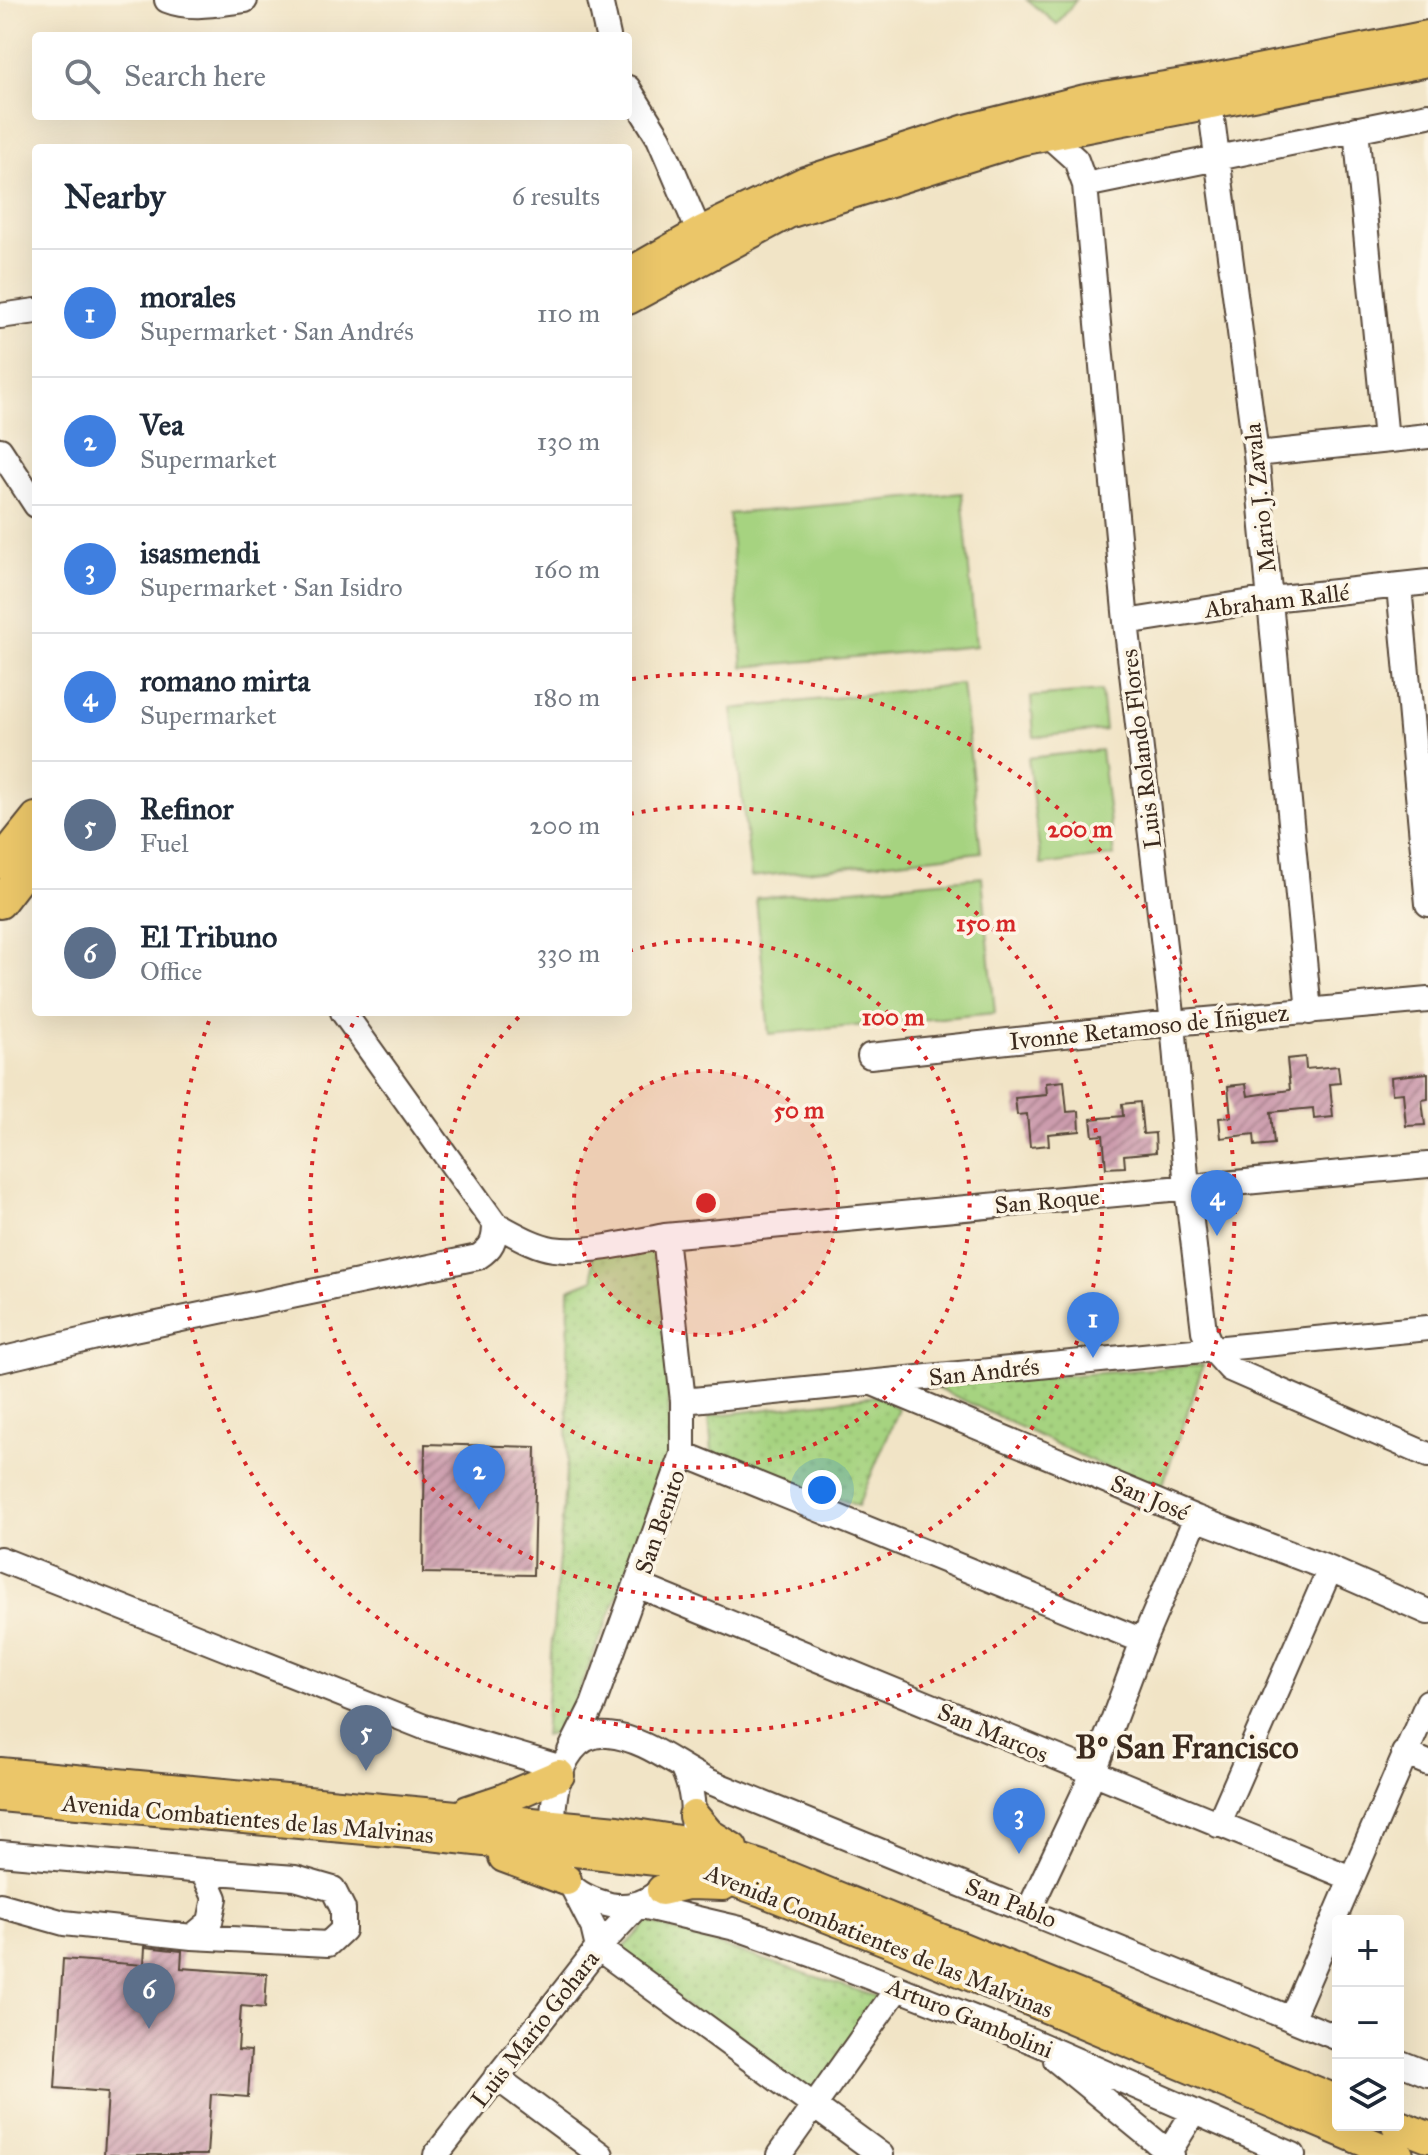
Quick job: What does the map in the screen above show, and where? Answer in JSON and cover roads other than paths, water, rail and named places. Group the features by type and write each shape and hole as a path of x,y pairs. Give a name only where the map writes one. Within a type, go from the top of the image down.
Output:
{"main road":[{"path":"632,297 788,213 1047,134 1428,36"},
{"path":"632,272 805,182 966,130 1073,103 1209,92 1428,61"},
{"path":"0,863 32,823"},
{"path":"0,903 32,861"},
{"path":"455,1814 501,1800 562,1767"},
{"name":"Avenida Combatientes de las Malvinas","path":"0,1773 455,1814 555,1837"},
{"name":"Avenida Combatientes de las Malvinas","path":"0,1796 421,1834 689,1841 898,1945 1398,2155"},
{"path":"421,1834 510,1858 569,1884"},
{"path":"650,1898 688,1884 761,1878"},
{"name":"Avenida Combatientes de las Malvinas","path":"761,1878 1332,2099"},
{"path":"1404,2128 1428,2137"}],"street":[{"path":"167,0 181,6 196,6 245,0"},
{"path":"600,0 607,32"},
{"name":"Mario J. Zavala","path":"1209,92 1256,454 1309,1012"},
{"path":"632,94 659,138 700,234"},
{"path":"1085,185 1428,115"},
{"path":"1356,129 1386,440"},
{"name":"Luis Rolando Flores","path":"1047,134 1076,160 1085,185 1126,622 1173,1023 1187,1188 1204,1331 1212,1349 1230,1369 1428,1455"},
{"path":"0,316 32,312"},
{"path":"1256,454 1428,436"},
{"path":"0,450 32,499"},
{"name":"Abraham Rallé","path":"1126,622 1271,599 1428,582"},
{"path":"1399,586 1428,904"},
{"name":"Ivonne Retamoso de Íñiguez","path":"870,1056 1173,1023 1428,1000"},
{"path":"0,1360 478,1257 489,1250 495,1240 495,1224 346,1016"},
{"name":"San Roque","path":"495,1224 554,1249 591,1248 665,1236 1428,1165"},
{"name":"San Benito","path":"555,1837 562,1767 593,1705 683,1454 683,1401 665,1236"},
{"name":"San Andrés","path":"683,1401 1428,1328"},
{"name":"San José","path":"873,1383 1428,1612"},
{"path":"683,1454 1143,1641"},
{"path":"1029,1910 1093,1774 1143,1641 1196,1518"},
{"path":"0,1559 424,1727 562,1767 586,1739 610,1735 593,1705"},
{"path":"1218,1825 1330,1569"},
{"name":"San Marcos","path":"637,1585 1351,1878"},
{"path":"1291,2019 1428,1702"},
{"name":"San Pablo","path":"610,1735 659,1753 683,1769 1332,2036"},
{"path":"1404,1753 1428,1763"},
{"path":"683,1769 691,1787 689,1841"},
{"path":"555,1837 569,1884 593,1927 598,1948 881,2155"},
{"name":"Luis Mario Gohara","path":"436,2155 598,1948 650,1898 689,1841"},
{"path":"0,1853 295,1878 333,1889 343,1909 343,1930 328,1944 192,1937 64,1923 0,1905"},
{"path":"192,1937 210,1922 215,1898 203,1871"},
{"name":"Arturo Gambolini","path":"569,1884 601,1903 617,1906 650,1898 814,1955 1032,2041 1293,2155"},
{"path":"779,2155 897,1989"},
{"path":"1032,2041 1170,2154 1194,2112"},
{"path":"1404,2064 1428,2073"},
{"path":"496,2077 601,2155"}],"place":[{"name":"romano mirta","path":"1217,1236"},
{"name":"morales","path":"1093,1358"},
{"name":"Vea","path":"479,1510"},
{"name":"Refinor","path":"366,1771"},
{"name":"isasmendi","path":"1019,1854"},
{"name":"El Tribuno","path":"149,2029"}],"district":[{"name":"Bº San Francisco","path":"1187,1747"}]}
